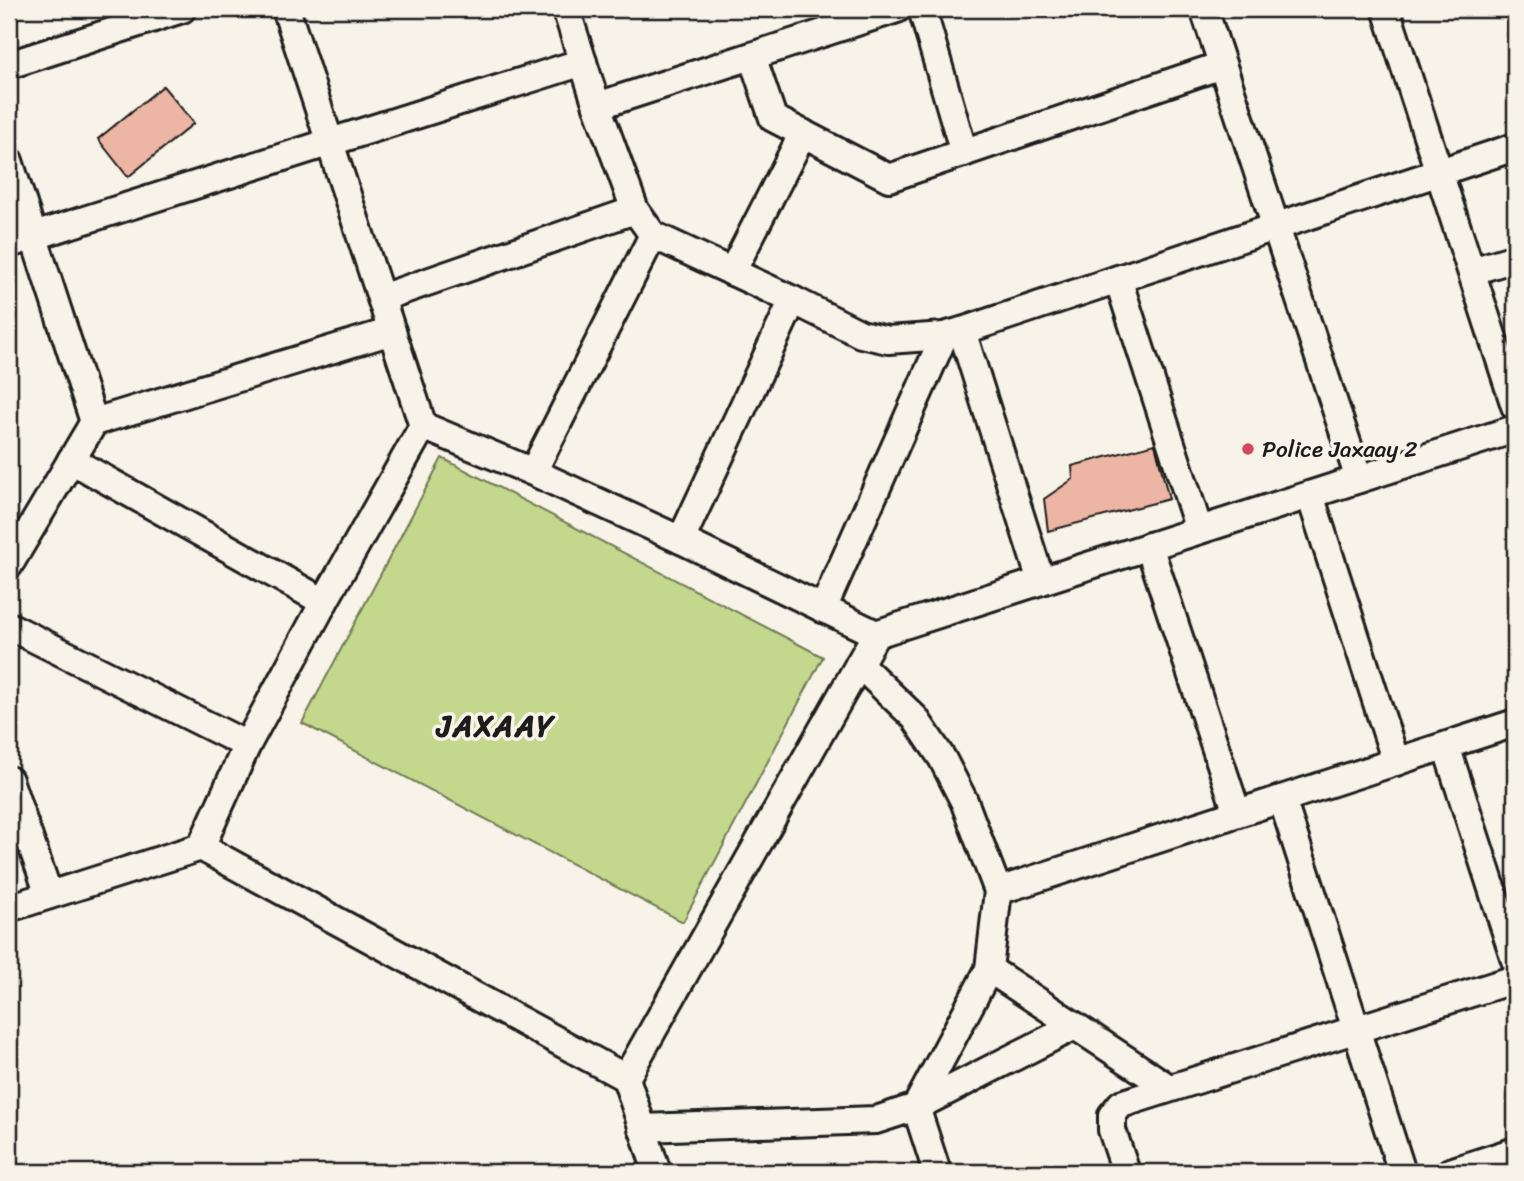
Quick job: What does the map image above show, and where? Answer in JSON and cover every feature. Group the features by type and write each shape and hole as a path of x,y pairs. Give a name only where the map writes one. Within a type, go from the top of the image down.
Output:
{"street":[{"path":"9,65 182,9"},
{"path":"201,847 247,745 423,426 286,9"},
{"path":"566,9 635,211 653,235 861,334 888,340 953,333 1515,147"},
{"path":"597,106 752,56 860,14 897,9"},
{"path":"922,9 964,153"},
{"path":"1204,9 1359,479"},
{"path":"1387,9 1515,406"},
{"path":"752,56 773,118 889,178 1222,65"},
{"path":"21,240 583,62"},
{"path":"732,272 803,133"},
{"path":"9,161 21,240 94,422"},
{"path":"381,298 635,211"},
{"path":"533,472 653,235"},
{"path":"1472,271 1515,258"},
{"path":"1118,279 1199,530"},
{"path":"681,540 793,300"},
{"path":"9,565 16,535 71,460 94,422 392,331"},
{"path":"953,333 1041,581"},
{"path":"823,609 953,333"},
{"path":"423,426 533,472 876,634"},
{"path":"626,1078 876,634 1515,429"},
{"path":"71,460 324,602"},
{"path":"1310,495 1396,762"},
{"path":"1149,546 1237,813"},
{"path":"9,626 247,745"},
{"path":"859,664 915,718 942,758 964,801 998,891 989,969 916,1107 937,1172"},
{"path":"998,891 1515,723"},
{"path":"1446,746 1515,960"},
{"path":"9,780 49,895"},
{"path":"1282,799 1402,1172"},
{"path":"9,908 201,847 626,1078 657,1172"},
{"path":"989,969 1169,1088"},
{"path":"1126,1172 1112,1130 1112,1115 1121,1104 1515,979"},
{"path":"642,1128 876,1120 916,1107 1075,1026"},
{"path":"1450,1172 1515,1151"}],"green space":[{"path":"442,458 823,657 683,922 302,723"}],"building":[{"path":"163,86 194,123 128,177 98,139"},
{"path":"1155,444 1169,499 1048,531 1044,499 1073,479 1072,466"}],"place":[{"name":"Police Jaxaay 2","path":"1248,449"}],"district":[{"name":"JAXAAY","path":"496,726"}]}
